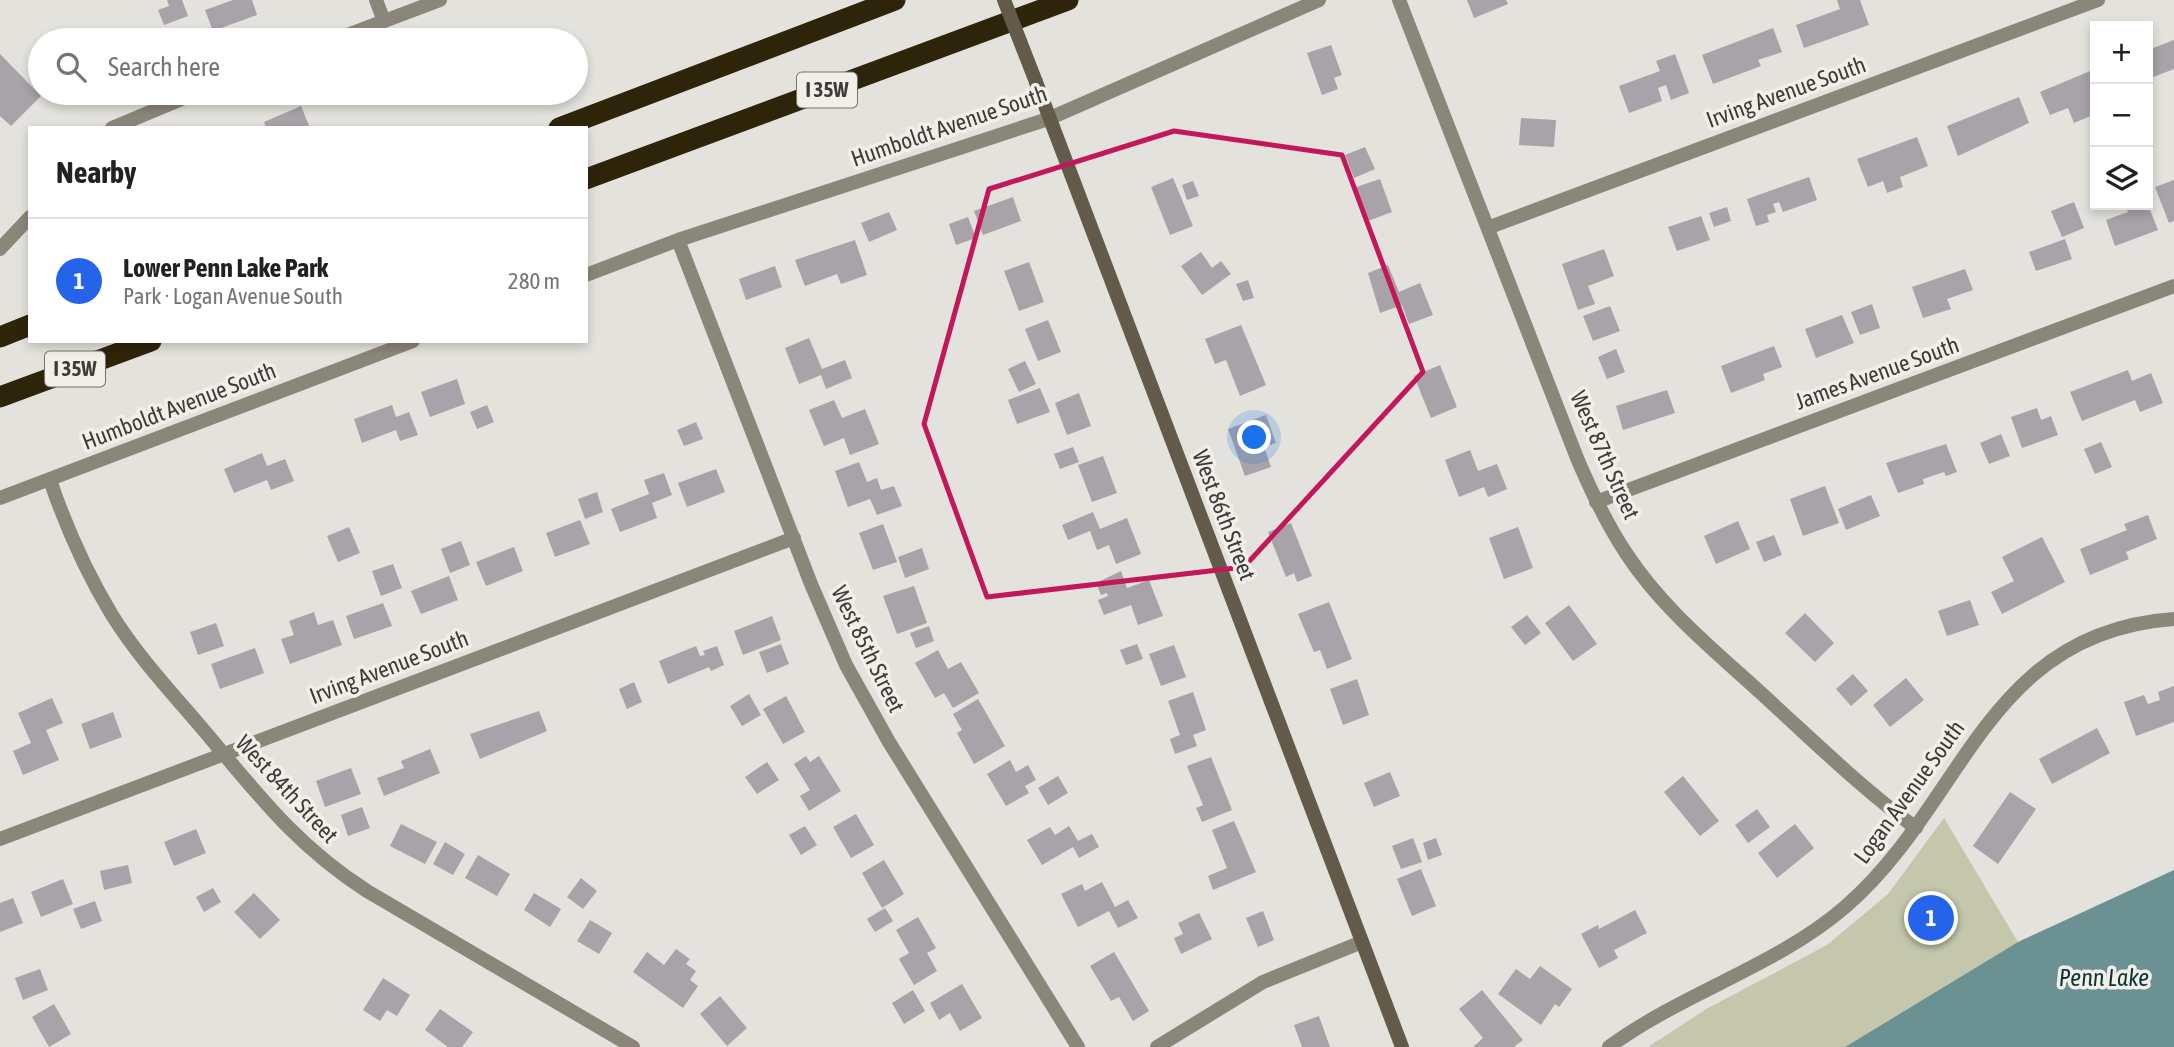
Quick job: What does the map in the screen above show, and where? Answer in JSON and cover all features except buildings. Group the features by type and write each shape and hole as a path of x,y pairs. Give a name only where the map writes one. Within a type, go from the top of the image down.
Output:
{"highway":[{"name":"I 35W","path":"564,126 895,0"},
{"name":"I 35W","path":"588,178 1068,0"},
{"name":"I 35W","path":"0,337 28,327"},
{"name":"I 35W","path":"0,397 146,343"}],"street":[{"path":"376,0 384,21"},
{"path":"366,28 440,0"},
{"name":"West 86th Street","path":"1004,0 1402,1047"},
{"name":"Humboldt Avenue South","path":"588,274 678,240 1048,119 1319,0"},
{"name":"West 87th Street","path":"1399,0 1596,502 1627,555 1660,597 1872,795 1916,828"},
{"name":"Irving Avenue South","path":"1490,227 2098,0"},
{"path":"114,126 166,105"},
{"path":"0,249 28,219"},
{"name":"West 85th Street","path":"678,240 846,665 1078,1047"},
{"name":"James Avenue South","path":"1596,502 2174,286"},
{"name":"Humboldt Avenue South","path":"0,498 408,343"},
{"name":"West 84th Street","path":"50,480 84,565 113,616 296,839 330,867 633,1047"},
{"name":"Irving Avenue South","path":"0,839 794,538"},
{"name":"Logan Avenue South","path":"1609,1047 1634,1028 1802,939 1844,908 1883,870 1916,828 2011,693 2045,665 2083,642 2123,627 2174,619"},
{"path":"1157,1047 1263,982 1362,942"}],"highlighted area":[{"path":"1174,131 1342,155 1423,372 1244,567 987,597 924,424 989,189"}],"green space":[{"path":"1944,818 2018,942 1845,1047 1648,1047 1708,1008 1827,945 1888,894"}],"water":[{"name":"Penn Lake","path":"2174,870 2174,1047 1845,1047 2018,942"}],"place":[{"name":"Lower Penn Lake Park","path":"1931,918"}]}
